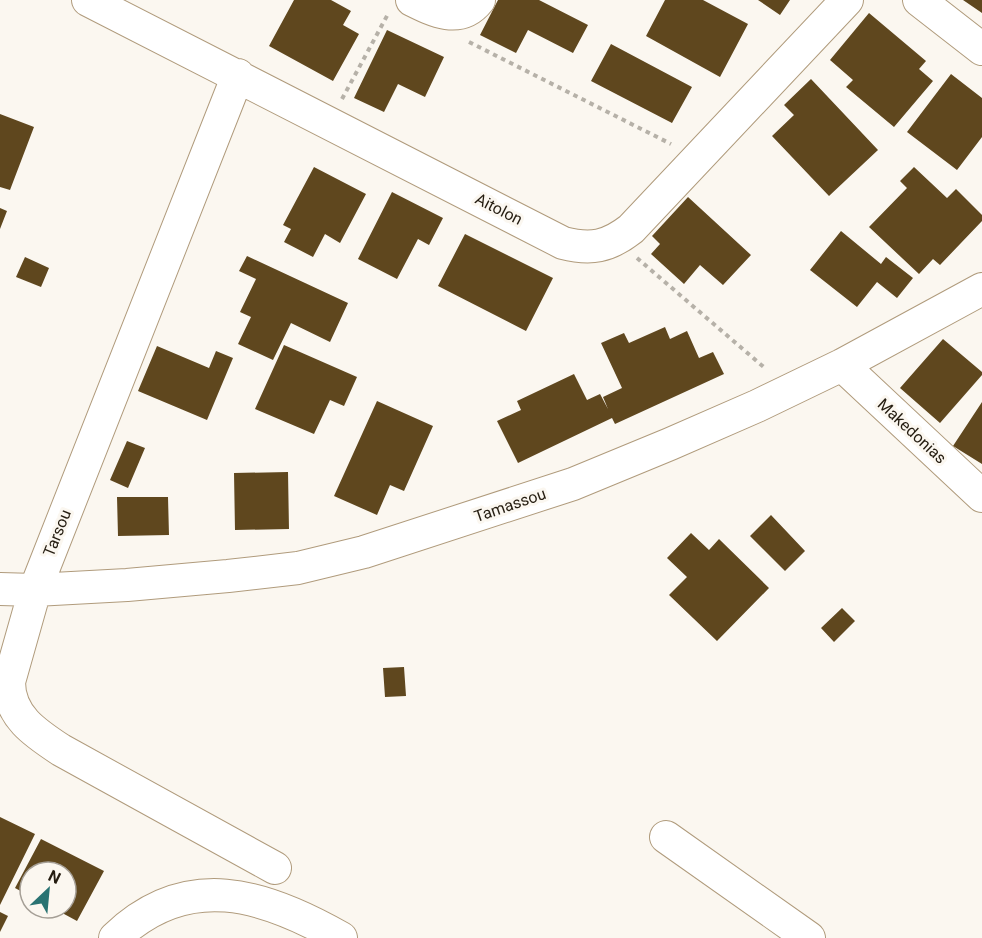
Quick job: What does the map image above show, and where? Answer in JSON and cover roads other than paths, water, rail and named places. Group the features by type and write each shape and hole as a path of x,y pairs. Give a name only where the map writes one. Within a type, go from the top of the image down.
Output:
{"street":[{"name":"Aitolon","path":"88,0 563,243 580,247 599,246 616,240 631,229 847,0"},
{"path":"919,0 982,49"},
{"path":"401,5 444,14 456,14 473,5"},
{"name":"Tarsou","path":"238,75 35,590 9,682 9,695 15,710 29,728 61,750 275,868"},
{"name":"Tamassou","path":"0,589 35,590 127,585 228,576 298,568 364,552 573,484 670,444 842,365 982,289"},
{"name":"Makedonias","path":"842,365 982,496"},
{"path":"666,837 809,938"},
{"path":"115,938 130,924 164,906 193,895 235,896 276,905 341,938"}]}
